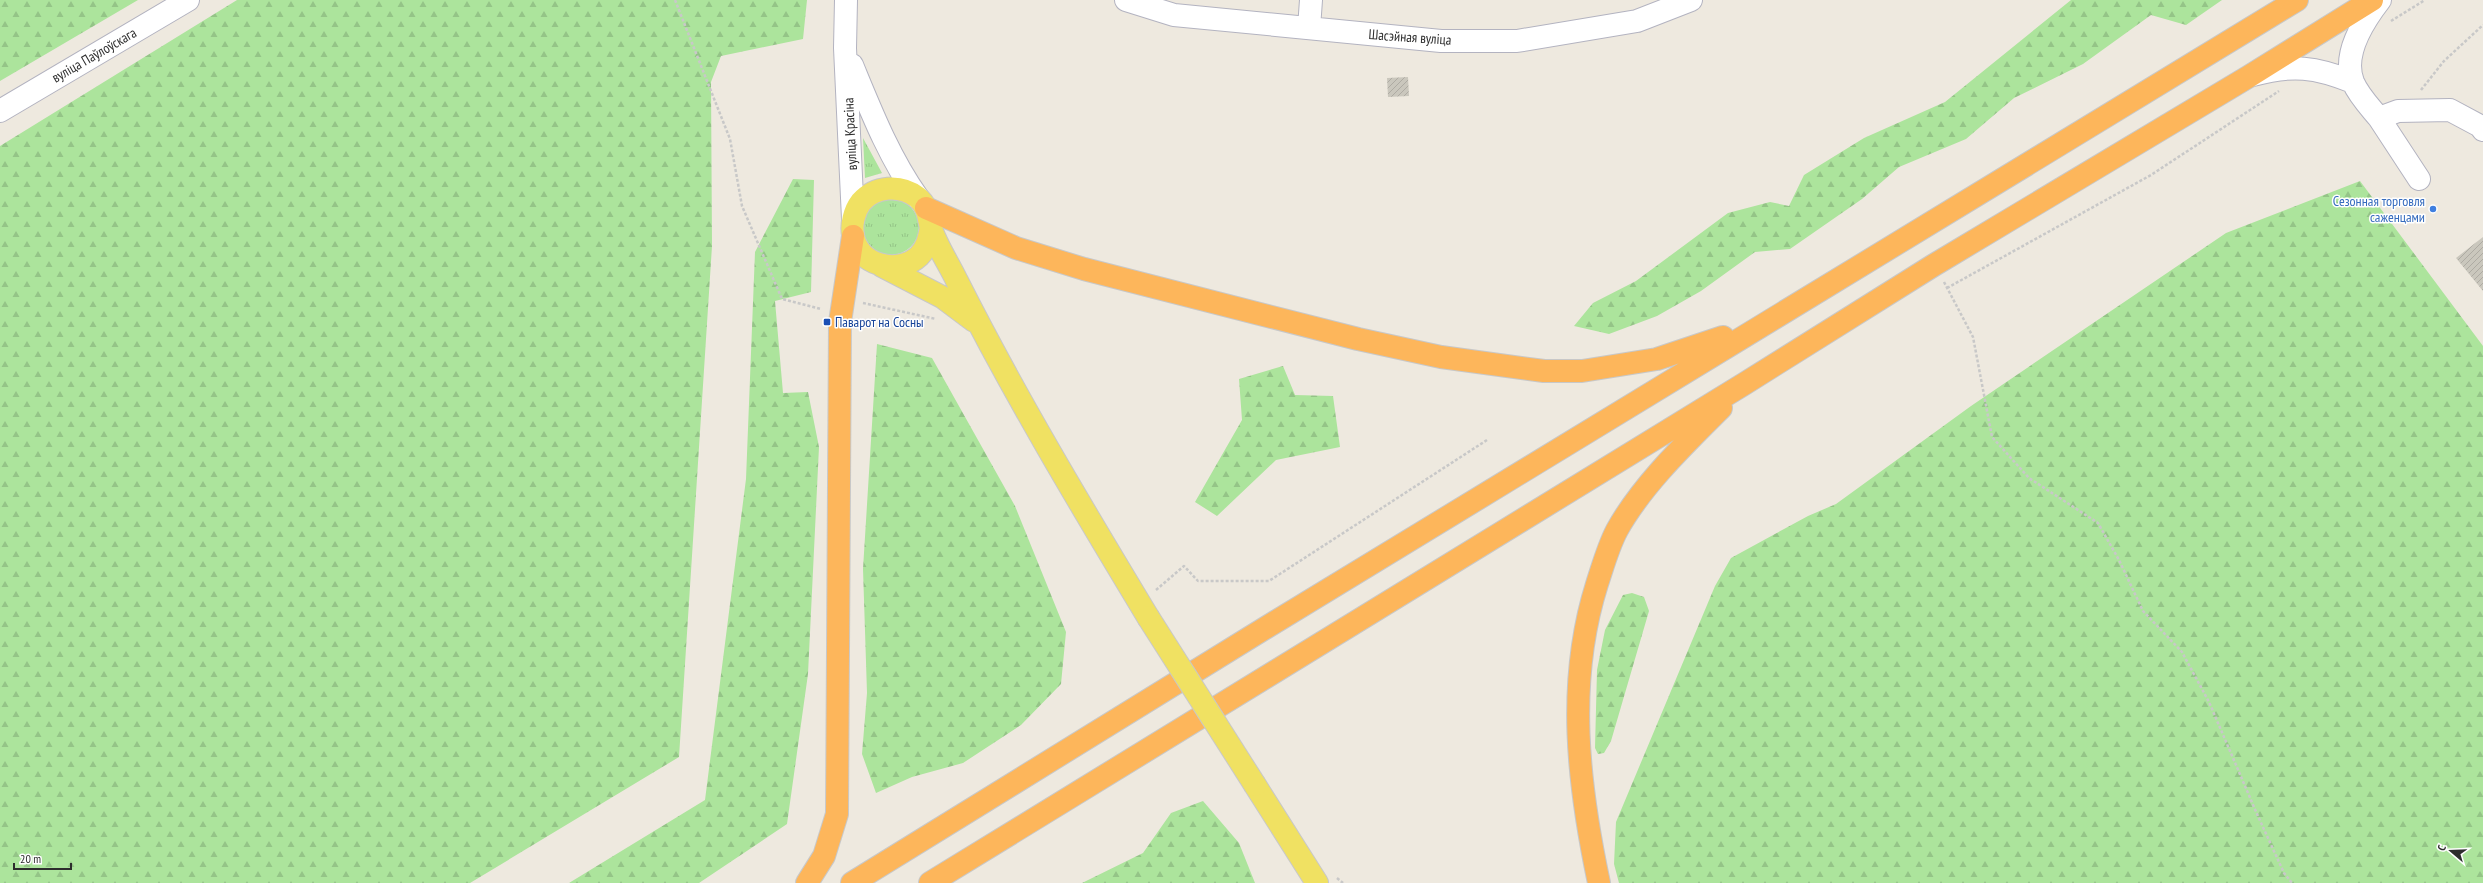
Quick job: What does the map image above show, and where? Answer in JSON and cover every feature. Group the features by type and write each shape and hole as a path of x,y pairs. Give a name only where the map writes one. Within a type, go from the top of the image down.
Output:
{"highway":[{"path":"852,883 1262,630 2297,0"},
{"path":"930,883 1744,384 1940,261 2248,77 2372,0"},
{"path":"925,211 1016,248 1084,269 1366,340 1441,357 1544,371 1582,371 1657,359 1770,320"},
{"path":"807,883 824,856 837,814 840,322 853,228"},
{"path":"1599,883 1586,822 1578,738 1577,696 1590,607 1603,564 1617,530 1679,450 1744,384"}],"main road":[{"path":"980,326 942,297 878,264 861,253 853,228 860,203 871,193 883,189 897,188 925,211 980,326 1040,437 1148,617 1317,883"},
{"path":"878,264 889,267 905,265 919,256 928,243 925,211"}],"street":[{"name":"вуліца Паўлоўскага","path":"0,111 188,0"},
{"name":"вуліца Красіна","path":"846,0 845,48 853,228"},
{"name":"Шасэйная вуліца","path":"1126,0 1174,15 1441,41 1517,41 1637,21 1691,0"},
{"path":"1309,28 1311,0"},
{"path":"2353,82 2350,65 2351,53 2360,30 2380,0"},
{"name":"вуліца Красіна","path":"845,48 887,146 902,176 925,211"},
{"path":"2248,77 2285,68 2306,68 2328,72 2353,82 2388,114 2419,178"},
{"path":"2388,114 2450,110 2482,127"}],"path":[{"path":"675,0 730,139 742,206 782,299 822,309 824,303"},
{"path":"2385,24 2425,0"},
{"path":"2388,114 2427,85 2444,61 2483,25"},
{"path":"2286,87 2151,175 1947,288 1973,337 1992,437 2029,478 2098,523 2120,560 2143,611 2182,652 2209,702 2284,873 2292,883"},
{"path":"1155,591 1184,566 1198,581 1269,581 1487,440"}],"green space":[{"path":"0,0 138,0 0,81"},
{"path":"237,0 807,0 803,39 721,56 711,82 712,246 679,757 470,883 0,883 0,146"},
{"path":"2071,0 2222,0 2186,25 2151,15 2083,64 2014,98 1966,139 1899,167 1862,199 1790,249 1755,252 1701,291 1657,316 1609,334 1574,326 1593,303 1636,281 1728,213 1770,202 1789,206 1804,175 1864,138 1945,102"},
{"path":"863,138 882,173 865,178"},
{"path":"793,179 814,180 811,292 775,301 783,393 808,392 819,447 808,674 787,824 699,883 569,883 705,800 746,479 755,252"},
{"path":"2360,181 2483,346 2483,883 1619,883 1614,864 1616,822 1715,586 1731,558 1808,516 1836,504 1971,406 2226,233"},
{"path":"891,199 906,204 914,212 919,227 914,242 906,250 891,255 876,250 868,242 863,227 868,212 876,204"},
{"path":"877,344 932,358 1015,506 1066,632 1061,684 1021,725 963,763 912,777 876,793 862,754 867,693 863,569"},
{"path":"1283,366 1295,395 1333,396 1340,447 1276,460 1217,516 1195,502 1242,420 1239,379"},
{"path":"1632,593 1644,597 1649,611 1611,741 1604,753 1598,754 1595,748 1597,670 1605,630 1623,595"},
{"path":"1203,801 1239,843 1255,883 1082,883 1143,853 1171,813"}],"building":[{"path":"1408,77 1409,96 1388,97 1387,78"},
{"path":"2483,237 2483,291 2456,258"}],"place":[{"name":"Сезонная торговля саженцами","path":"2433,209"},
{"name":"Паварот на Сосны","path":"827,322"}]}
